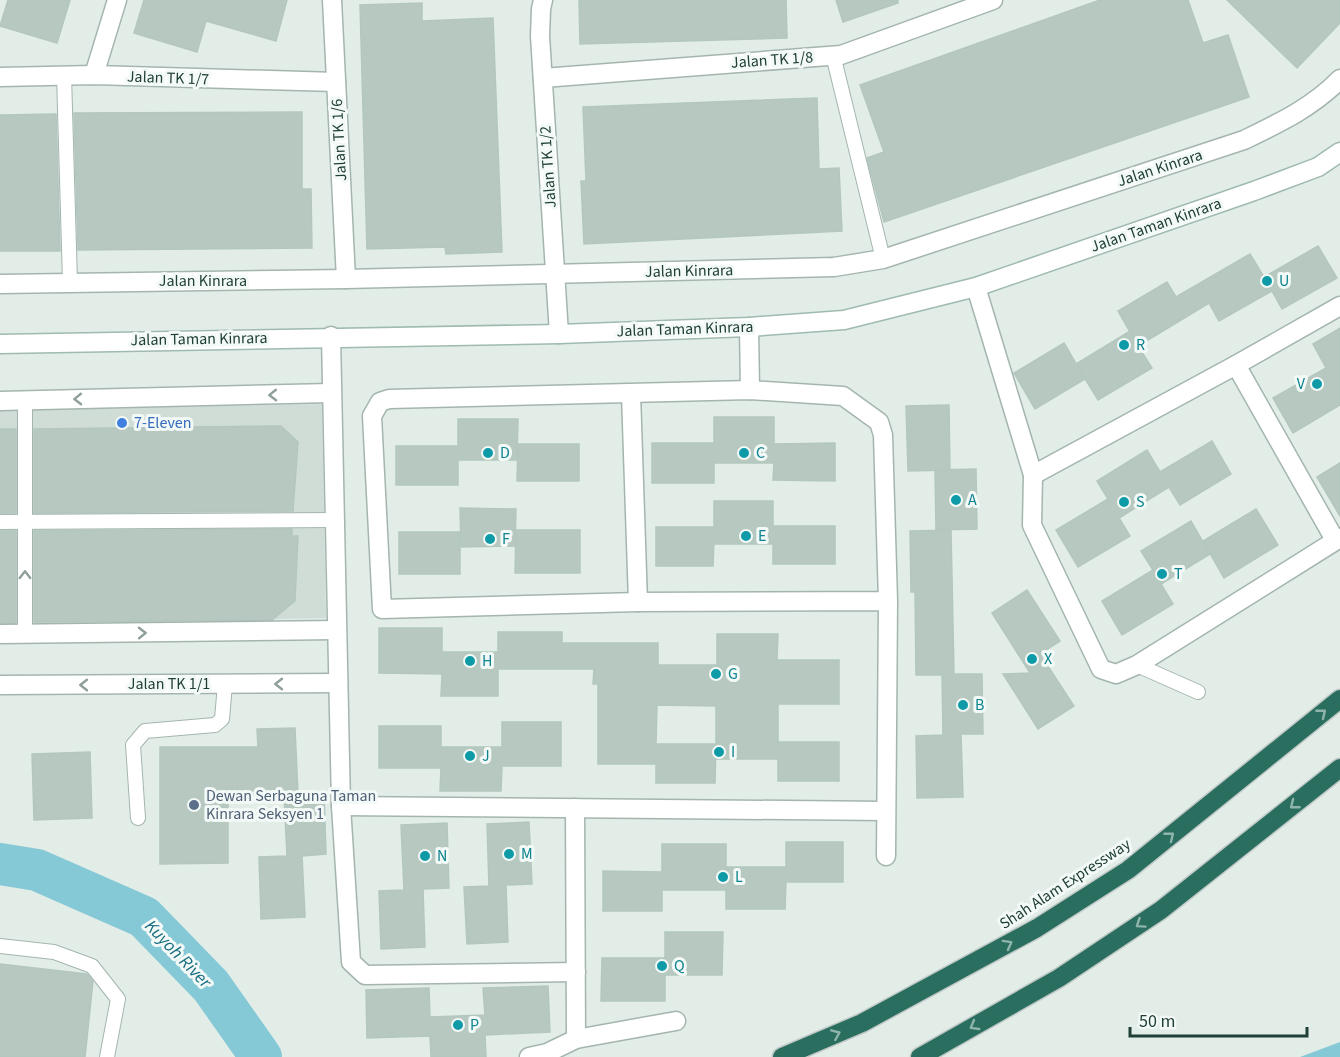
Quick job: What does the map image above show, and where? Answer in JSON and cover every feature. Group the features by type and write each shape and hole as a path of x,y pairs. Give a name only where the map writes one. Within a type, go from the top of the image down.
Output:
{"highway":[{"name":"Shah Alam Expressway","path":"782,1057 862,1023 1037,928 1128,870 1340,699"},
{"path":"920,1057 1059,978 1161,910 1340,768"}],"street":[{"path":"93,75 117,0"},
{"name":"Jalan TK 1/6","path":"332,0 345,279"},
{"name":"Jalan TK 1/2","path":"543,0 540,36 559,334"},
{"name":"Jalan TK 1/8","path":"543,78 841,55 993,0"},
{"name":"Jalan TK 1/7","path":"0,77 93,75 336,82"},
{"name":"Jalan Kinrara","path":"0,284 345,279 834,267 883,260 1244,140 1291,118 1340,79"},
{"name":"Jalan Taman Kinrara","path":"0,344 331,336 559,334 749,327 844,320 976,287 1254,191 1318,167 1340,152"},
{"path":"976,287 1033,475 1032,525 1101,669 1116,674 1137,665 1338,539 1236,365"},
{"path":"1033,475 1340,306"},
{"path":"749,327 750,390"},
{"path":"331,336 341,806 351,962 365,975 576,972"},
{"path":"886,856 888,601 883,435 879,422 843,396 750,390 389,399 380,402 372,416 382,609 638,602 888,601"},
{"path":"0,401 331,393"},
{"path":"631,394 638,602"},
{"path":"0,634 336,630"},
{"name":"Jalan TK 1/1","path":"0,685 338,683"},
{"path":"341,806 886,812"},
{"path":"575,808 576,1039"},
{"path":"529,1057 547,1053 576,1039 676,1021"}],"lane":[{"path":"833,56 883,260"},
{"path":"64,75 70,282"},
{"path":"25,400 25,634"},
{"path":"0,522 334,520"},
{"path":"1137,665 1198,692"},
{"path":"138,818 133,745 144,730 215,725 222,720 225,684"},
{"path":"0,946 54,952 93,966 118,999 108,1057"}],"shaded area":[{"path":"322,404 326,618 0,625 0,410"}],"water":[{"path":"1340,1042 1340,1057 1300,1057"}],"building":[{"path":"8,0 70,0 57,43 0,26"},
{"path":"144,0 287,0 276,41 206,21 197,52 134,33"},
{"path":"579,0 786,0 787,38 580,44"},
{"path":"836,0 898,0 898,3 843,22"},
{"path":"1100,0 1188,0 1203,43 1228,35 1249,97 884,222 867,158 884,152 860,85"},
{"path":"1227,0 1340,0 1340,23 1297,68"},
{"path":"422,3 422,21 493,18 502,252 446,254 445,247 367,249 360,5"},
{"path":"817,98 819,169 839,168 842,231 584,244 581,181 586,181 583,107"},
{"path":"302,112 302,189 311,189 312,248 78,250 74,113"},
{"path":"56,114 60,251 0,251 0,115"},
{"path":"1318,246 1337,278 1282,309 1272,291 1219,321 1209,303 1138,346 1152,368 1098,400 1076,364 1130,331 1118,311 1167,282 1176,297 1250,254 1264,277"},
{"name":"V","path":"1340,328 1340,405 1293,433 1273,398 1326,368 1313,344"},
{"path":"1064,343 1085,379 1035,409 1014,373"},
{"path":"949,405 950,470 908,471 906,406"},
{"name":"C","path":"714,417 774,417 774,444 835,443 835,481 773,480 774,463 714,463 714,483 652,483 652,443 714,443"},
{"name":"D","path":"458,419 518,419 517,460 458,460 458,485 396,485 396,446 458,446"},
{"path":"281,426 298,442 293,511 34,513 34,429"},
{"path":"0,429 16,429 16,513 0,513"},
{"name":"S","path":"1212,441 1231,474 1180,505 1169,487 1119,518 1130,536 1078,567 1056,530 1108,499 1097,481 1147,450 1160,472"},
{"path":"518,444 579,444 579,481 517,481"},
{"path":"1340,463 1340,516 1317,477"},
{"path":"976,469 977,529 936,530 935,470"},
{"name":"E","path":"714,501 773,501 773,526 835,526 835,564 773,564 773,544 714,544 714,540 713,566 656,566 656,527 714,527"},
{"path":"460,508 516,509 515,546 461,547"},
{"path":"1256,509 1278,545 1224,578 1203,541"},
{"name":"T","path":"1191,521 1210,554 1161,584 1173,604 1122,635 1102,601 1153,570 1141,551"},
{"path":"292,529 292,536 298,536 295,601 272,620 34,622 34,531"},
{"path":"516,530 580,530 580,573 515,573"},
{"name":"B","path":"951,530 954,674 982,674 983,734 961,734 963,797 917,798 916,736 943,735 942,675 916,675 915,592 911,592 910,531"},
{"path":"0,531 16,531 16,623 0,623"},
{"path":"399,532 460,532 460,574 399,574"},
{"name":"X","path":"1027,590 1060,641 1040,654 1074,706 1038,729 1003,674 1030,673 992,613"},
{"path":"379,628 442,628 442,652 498,652 498,632 562,632 562,643 658,643 658,665 717,665 717,634 778,634 777,660 839,660 839,704 778,704 778,742 839,742 839,781 778,781 778,759 716,759 716,744 715,783 656,783 656,764 598,764 598,684 593,684 594,669 498,669 498,696 441,696 442,674 379,673","holes":["657,705 716,706 716,744 656,744"]},
{"name":"J","path":"502,722 561,722 561,766 502,766 501,791 440,791 441,768 379,768 379,726 441,726 441,747 502,747"},
{"path":"295,728 298,794 324,793 326,854 302,856 305,917 261,919 259,857 287,856 284,795 289,794 228,797 228,863 160,864 160,747 258,747 257,729"},
{"path":"90,752 92,818 34,820 32,754"},
{"name":"M","path":"529,822 532,884 506,885 508,942 467,944 464,887 489,886 487,824"},
{"name":"N","path":"447,823 449,888 423,889 425,947 381,949 379,891 404,890 401,825"},
{"name":"L","path":"786,842 843,842 843,882 786,882 785,909 726,909 726,890 662,890 662,911 603,911 603,871 662,872 662,844 726,844 726,867 786,867"},
{"name":"Q","path":"665,932 723,932 722,975 665,975 665,1001 601,1001 602,958 665,958"},
{"path":"0,964 87,974 93,981 85,1057 0,1057"},
{"name":"P","path":"548,986 550,1032 485,1035 486,1057 431,1057 430,1036 367,1038 366,990 429,988 430,1017 485,1015 483,988"}],"waterway":[{"name":"Kuyoh River","path":"0,864 37,870 144,917 211,986 261,1057"}],"place":[{"name":"U","path":"1267,281"},
{"name":"R","path":"1124,345"},
{"name":"V","path":"1317,384"},
{"name":"7-Eleven","path":"122,423"},
{"name":"D","path":"488,453"},
{"name":"C","path":"744,453"},
{"name":"A","path":"956,500"},
{"name":"S","path":"1124,502"},
{"name":"E","path":"746,536"},
{"name":"F","path":"490,539"},
{"name":"T","path":"1162,574"},
{"name":"X","path":"1032,659"},
{"name":"H","path":"470,661"},
{"name":"G","path":"716,674"},
{"name":"B","path":"963,705"},
{"name":"I","path":"719,752"},
{"name":"J","path":"470,756"},
{"name":"Dewan Serbaguna Taman Kinrara Seksyen 1","path":"194,805"},
{"name":"M","path":"509,854"},
{"name":"N","path":"425,856"},
{"name":"L","path":"723,877"},
{"name":"Q","path":"662,966"},
{"name":"P","path":"458,1025"}]}
